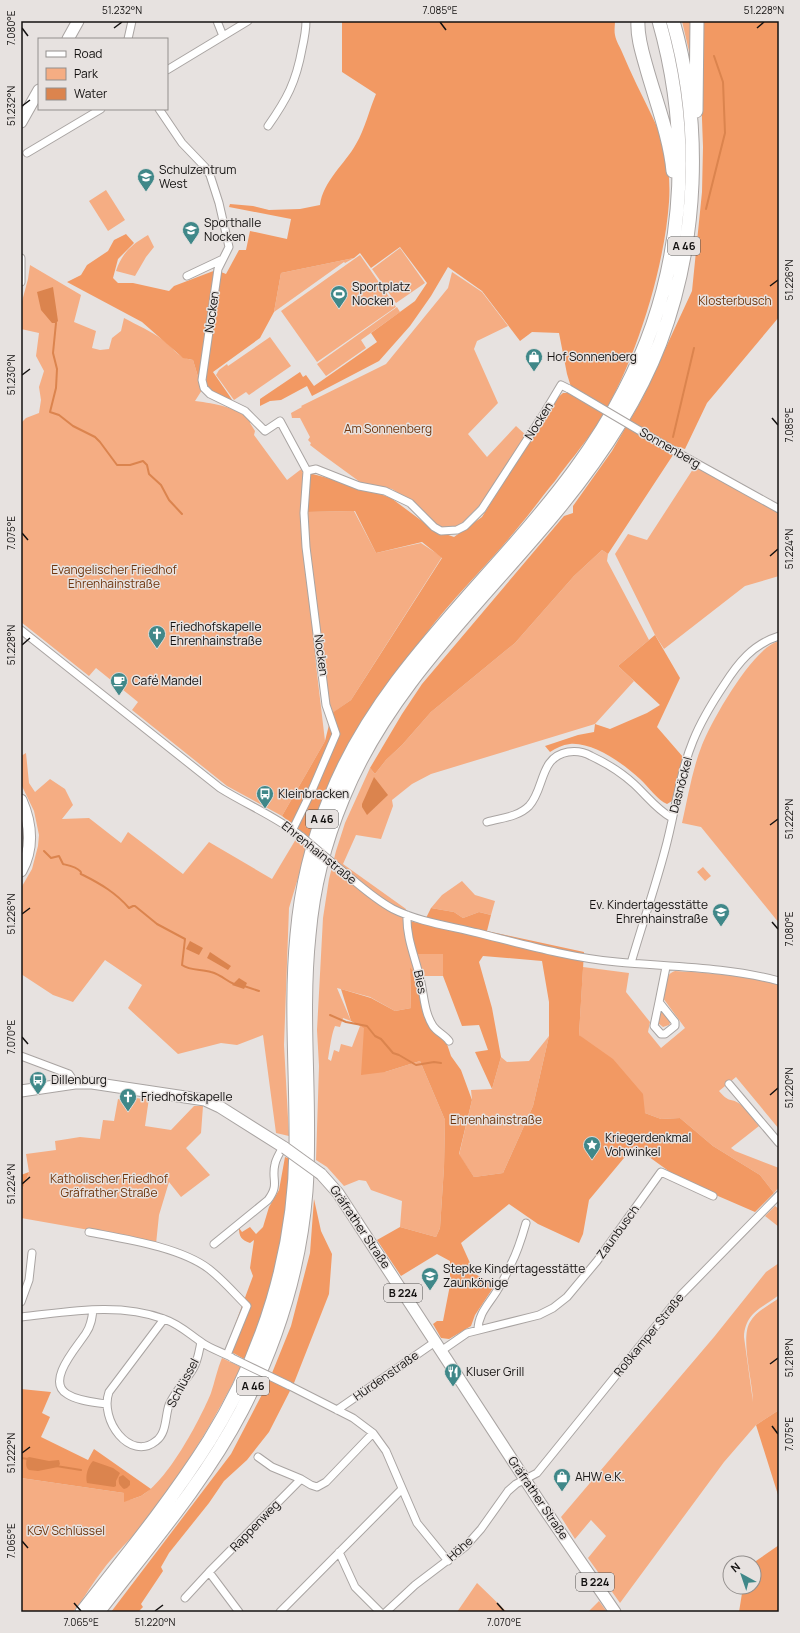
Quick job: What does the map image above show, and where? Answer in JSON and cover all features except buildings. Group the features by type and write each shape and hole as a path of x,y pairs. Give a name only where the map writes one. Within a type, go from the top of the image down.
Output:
{"highway":[{"name":"A 46","path":"82,1612 163,1508 210,1440 246,1374 262,1336 273,1300 283,1265 290,1229 294,1190 296,1150 294,977 301,897 318,829 330,796 356,743 405,670 438,629 557,493 594,443 614,411 638,363 660,302 671,258 680,178 677,109 672,74 659,21"},
{"name":"A 46","path":"98,1612 173,1515 222,1444 256,1380 274,1338 285,1303 295,1268 306,1187 308,1120 306,982 308,937 313,900 322,862 330,832 342,800 367,748 386,717 416,675 447,636 559,508 588,470 628,408 658,346 671,307 681,266 690,214 692,180 692,142 689,104 683,66 673,21"},
{"path":"692,142 697,104 695,61 697,21"},
{"path":"638,23 642,54 670,152 678,206"}],"main road":[{"path":"69,38 78,21"},
{"path":"21,122 38,92"},
{"path":"21,800 27,813 25,824 29,849 21,871"},
{"name":"Gräfrather Straße","path":"21,1091 92,1082 205,1100 220,1107 284,1148 321,1174 338,1193 540,1503 615,1612"}],"street":[{"path":"128,38 132,21"},
{"path":"217,21 223,36"},
{"path":"168,69 248,21"},
{"path":"268,126 282,106 295,79 304,38 306,21"},
{"path":"27,153 98,110"},
{"name":"Nocken","path":"160,110 182,144 205,167 210,176 219,203 229,247 218,270 202,380 204,388 210,394 245,412 265,431 280,421 307,471 304,512 306,547 326,705 336,734 312,790 292,829"},
{"path":"21,258 21,282"},
{"path":"187,276 223,259"},
{"name":"Nocken","path":"307,471 316,469 359,486 385,491 410,503 434,527 441,531 457,530 466,526 482,509 543,415 561,384"},
{"name":"Sonnenberg","path":"561,384 669,448 779,509"},
{"name":"Ehrenhainstraße","path":"21,630 220,788 292,829 378,900 394,909 407,915 535,947 591,958 631,963 742,972 779,981"},
{"name":"Dasnöckel","path":"631,963 665,850 691,746 712,704 748,653 770,638 779,636"},
{"path":"487,822 511,816 524,810 533,801 543,775 550,762 562,753 573,751 591,755 618,772 632,783 662,813 672,818"},
{"name":"Bies","path":"407,915 409,939 421,980 425,1005 433,1027 449,1041"},
{"path":"659,1002 666,966"},
{"path":"21,1056 69,1074 75,1083"},
{"path":"729,1084 779,1143"},
{"path":"214,1244 268,1200 274,1193 276,1185 275,1165 284,1148"},
{"name":"Zaunbusch","path":"438,1347 467,1333 539,1315 554,1308 567,1297 597,1261 661,1172 713,1196"},
{"name":"Roßkamper Straße","path":"526,1480 533,1476 541,1468 681,1295 779,1195"},
{"path":"478,1330 480,1315 498,1289 512,1264 526,1223"},
{"path":"89,1232 139,1242 169,1250 209,1269 247,1306 230,1356"},
{"path":"21,1302 29,1280 32,1253"},
{"name":"Schlüssel","path":"21,1317 118,1309 164,1318 179,1326 201,1342 337,1410 358,1422 372,1434 386,1451 417,1523 448,1561"},
{"path":"93,1310 89,1327 70,1354 61,1374 60,1383 61,1388 67,1394 106,1404 109,1392 164,1318"},
{"name":"Schlüssel","path":"106,1404 111,1425 123,1438 135,1446 142,1447 155,1443 163,1433 167,1411 172,1398 194,1367 201,1342"},
{"name":"Hürdenstraße","path":"337,1410 438,1347"},
{"path":"258,1457 272,1467 317,1487 326,1482 372,1434"},
{"name":"Rappenweg","path":"185,1598 301,1479"},
{"name":"Höhe","path":"386,1612 448,1561 473,1538 508,1491 516,1484 526,1480"},
{"path":"280,1612 402,1490"},
{"path":"339,1552 355,1587 380,1612"},
{"path":"210,1572 239,1612"}],"green space":[{"path":"342,21 615,21 616,39 661,137 668,169 669,202 661,259 644,320 634,349 609,405 595,428 555,481 508,539 436,621 389,682 357,731 343,756 319,809 310,838 282,816 325,741 332,713 351,700 442,558 422,542 376,553 355,511 306,512 309,473 361,487 391,498 434,530 454,537 482,517 555,400 563,393 568,393 571,387 559,333 532,332 520,341 482,291 448,267 431,296 410,326 379,361 312,396 307,386 281,400 270,401 260,406 260,399 300,372 303,377 306,375 314,386 377,342 371,333 415,301 427,283 400,247 371,268 360,253 354,258 281,273 274,312 260,338 213,372 233,401 202,390 193,360 183,358 142,322 67,282 81,275 87,265 108,251 114,240 126,234 134,243 118,259 113,278 118,283 133,283 169,291 174,286 216,270 226,274 239,250 246,250 250,231 287,239 291,219 229,207 230,204 253,206 269,210 300,209 320,205 325,188 359,138 376,94 342,72"},
{"path":"682,21 692,21 691,60"},
{"name":"Klosterbusch","path":"704,21 779,21 779,317 707,403 685,449 671,445 667,450 673,455 608,554 602,550 574,576 515,643 431,712 402,745 386,760 375,774 370,768 402,714 422,684 564,516 573,513 573,506 612,451 642,399 692,291 702,192 703,147 700,63"},
{"path":"106,190 125,220 108,231 89,201"},
{"path":"148,235 154,247 146,257 135,276 116,271 124,254 137,242"},
{"path":"400,248 425,283 396,303 372,269"},
{"name":"Sportplatz Nocken","path":"360,255 396,307 317,362 281,311"},
{"path":"354,258 345,263 344,262 274,312 281,273"},
{"name":"Evangelischer Friedhof Ehrenhainstraße","path":"30,265 81,295 74,322 96,331 92,348 100,350 109,349 112,338 121,331 124,318 149,331 163,340 179,355 193,360 202,390 195,401 231,409 251,420 250,423 255,431 254,435 287,480 304,467 316,665 325,741 282,816 227,786 132,710 138,702 96,668 89,676 21,622 21,423 26,418 39,413 41,400 39,387 44,371 36,356 39,333 21,329 21,305"},
{"name":"Am Sonnenberg","path":"452,272 482,292 508,326 477,341 474,349 498,403 468,434 487,457 516,426 527,436 480,505 458,527 443,528 435,524 408,499 392,489 359,483 360,482 310,445 311,443 308,440 310,437 300,418 292,418 291,413 302,407 301,406 386,364 448,288"},
{"path":"397,307 400,312 361,340 366,348 326,376 317,364"},
{"path":"270,337 291,366 249,395 246,392 234,400 216,375 219,370 227,364 228,366"},
{"path":"695,466 779,513 779,576 745,586 664,649 655,635 615,554 628,534 647,540"},
{"path":"354,511 376,553 421,543 442,557 351,700 331,714 320,642 305,512"},
{"path":"602,550 608,554 607,561 649,640 618,666 634,681 595,724 431,774 412,784 392,800 393,806 381,839 356,835 343,864 406,909 404,919 412,954 443,954 443,976 422,976 410,969 411,1008 395,1011 370,997 337,988 351,1021 343,1018 340,1027 335,1026 328,1059 331,1061 334,1050 339,1052 341,1044 352,1047 360,1026 365,1027 385,1072 420,1061 445,1120 440,1228 436,1237 400,1227 402,1201 371,1190 366,1181 359,1180 344,1186 327,1167 316,1160 319,1066 317,1030 323,918 329,879 345,823 370,768 375,774 386,760 402,745 431,712 515,643 574,576"},
{"path":"655,635 680,678 657,727 683,757 672,801 667,804 660,800 626,767 598,750 579,744 570,744 559,747 550,752 545,746 578,735 594,732 595,724 610,729 647,713 660,705 618,666"},
{"path":"779,641 779,923 701,827 682,823 690,784 707,734 734,686 746,670 757,656 769,646"},
{"path":"26,753 29,783 35,792 50,779 65,789 73,805 62,819 89,818 121,843 128,832 183,874 209,842 272,879 296,839 308,845 289,908 284,1045 289,1136 276,1133 263,1035 237,1045 221,1043 178,1054 128,1008 142,985 105,960 73,1002 53,995 21,974 21,888 32,869 38,846 39,835 34,811 21,784 21,756"},
{"path":"703,867 711,876 705,881 697,872"},
{"path":"462,881 475,895 495,901 491,915 479,912 463,918 454,912 431,908 442,895"},
{"path":"431,908 454,912 463,918 479,912 491,915 487,931 584,952 579,1035 613,1059 643,1094 645,1113 661,1119 680,1118 713,1146 760,1175 774,1193 755,1212 681,1180 634,1146 589,1200 583,1234 579,1243 538,1224 509,1204 461,1243 475,1274 495,1285 475,1315 471,1326 449,1339 441,1338 433,1324 437,1321 443,1321 450,1285 450,1261 437,1254 401,1276 377,1240 400,1227 436,1237 440,1228 445,1120 420,1061 385,1072 361,1075 364,1028 351,1021 341,989 371,998 395,1011 411,1008 410,968 418,975 423,1007 446,1041 451,1056 461,1070 472,1100 459,1154 474,1177 503,1173 533,1106 549,1036 549,1002 542,961 483,956 479,962 492,1008 501,1057 492,1089 475,1052 488,1050 479,1025 462,1026 443,976 443,954 415,954 409,921 423,924"},
{"path":"583,967 629,973 626,992 650,1022 648,1032 661,1048 685,1028 663,998 667,978 671,973 675,971 727,975 779,985 779,1129 736,1077 719,1091 726,1098 743,1106 759,1126 731,1148 735,1151 779,1168 779,1187 774,1193 760,1175 713,1146 680,1118 661,1119 645,1113 579,1035"},
{"path":"661,1009 671,1021 669,1025 663,1027 658,1023"},
{"name":"Ehrenhainstraße","path":"549,1036 533,1106 503,1173 474,1177 459,1155 472,1100 471,1090 492,1089 501,1057 507,1062 529,1061"},
{"name":"Katholischer Friedhof Gräfrather Straße","path":"144,1097 149,1098 145,1126 171,1130 194,1106 203,1106 201,1133 186,1148 210,1175 181,1197 169,1182 159,1215 156,1244 146,1240 21,1218 21,1194 29,1172 26,1154 56,1150 55,1141 80,1137 100,1139 103,1120 114,1121 118,1099 135,1102 136,1098 143,1099"},
{"path":"285,1157 290,1159 286,1212 277,1262 258,1328 246,1360 226,1349 253,1276 250,1268 254,1240 250,1243 244,1241 239,1233 239,1228 242,1232 250,1227 256,1234 263,1227 269,1207 279,1190"},
{"path":"29,1172 21,1194 21,1175"},
{"path":"314,1199 321,1231 332,1254 329,1294 294,1383 269,1432 247,1460 224,1481 209,1503 169,1553 161,1567 163,1571 141,1604 143,1607 138,1612 111,1612 231,1454 268,1383 291,1326 310,1253"},
{"path":"775,1206 779,1209 779,1227 765,1216"},
{"path":"779,1263 779,1295 751,1317 745,1329 744,1337 753,1402 746,1338 747,1329 753,1318 763,1308 779,1298 779,1410 756,1425 724,1462 620,1603 588,1558 606,1536 591,1520 575,1539 561,1517 714,1337 766,1272"},
{"name":"KGV Schlüssel","path":"222,1358 241,1367 212,1422 191,1457 141,1527 107,1565 73,1612 21,1612 21,1478 124,1493 124,1501 141,1496 151,1489 161,1478 172,1464 191,1434 211,1393"},
{"path":"21,1389 51,1392 42,1413 50,1417 41,1437 88,1460 94,1449 151,1489 141,1496 124,1502 124,1493 21,1478"},
{"path":"779,1410 779,1498 756,1425"},
{"path":"779,1545 779,1612 739,1612 742,1595 762,1595 762,1557"},
{"path":"477,1583 507,1612 457,1612"},
{"path":"599,1601 607,1612 588,1612"}],"water":[{"path":"53,287 58,321 56,323 52,323 41,310 37,292"},
{"path":"374,777 388,795 367,815 362,807 362,804"},
{"path":"190,941 203,948 199,955 186,949"},
{"path":"210,952 231,966 228,970 207,958"},
{"path":"239,978 247,983 244,989 232,985"},
{"path":"29,1457 49,1461 59,1460 60,1464 58,1467 38,1471 29,1470 26,1464 27,1458"},
{"path":"93,1461 113,1468 120,1473 116,1481 116,1486 114,1487 87,1483 87,1471"},
{"path":"123,1475 130,1481 130,1485 124,1489 120,1485 119,1481 119,1477"}],"waterway":[{"path":"706,209 725,133 723,82 714,56"},
{"path":"56,323 53,353 57,369 56,388 50,412 59,415 73,426 95,437 117,465 130,465 143,461 147,465 149,474 161,485 169,500 182,514"},
{"path":"673,437 694,348"},
{"path":"44,851 51,858 59,856 63,864 72,866 79,870 81,874 102,885 129,908 135,906 157,924 185,939 182,965 189,968 215,973 234,984"},
{"path":"244,986 259,991"},
{"path":"330,1015 346,1022 367,1026 393,1053 416,1065 434,1062 441,1063"},
{"path":"21,1458 28,1459"},
{"path":"56,1466 81,1470"}],"place":[{"name":"Schulzentrum West","path":"146,192"},
{"name":"Sporthalle Nocken","path":"191,245"},
{"name":"Sportplatz Nocken","path":"339,309"},
{"name":"Hof Sonnenberg","path":"534,372"},
{"name":"Friedhofskapelle Ehrenhainstraße","path":"157,649"},
{"name":"Café Mandel","path":"119,696"},
{"name":"Kleinbracken","path":"265,809"},
{"name":"Ev. Kindertagesstätte Ehrenhainstraße","path":"721,927"},
{"name":"Dillenburg","path":"38,1095"},
{"name":"Friedhofskapelle","path":"128,1112"},
{"name":"Kriegerdenkmal Vohwinkel","path":"592,1160"},
{"name":"Stepke Kindertagesstätte Zaunkönige","path":"430,1291"},
{"name":"Kluser Grill","path":"453,1387"},
{"name":"AHW e.K.","path":"562,1492"}]}
